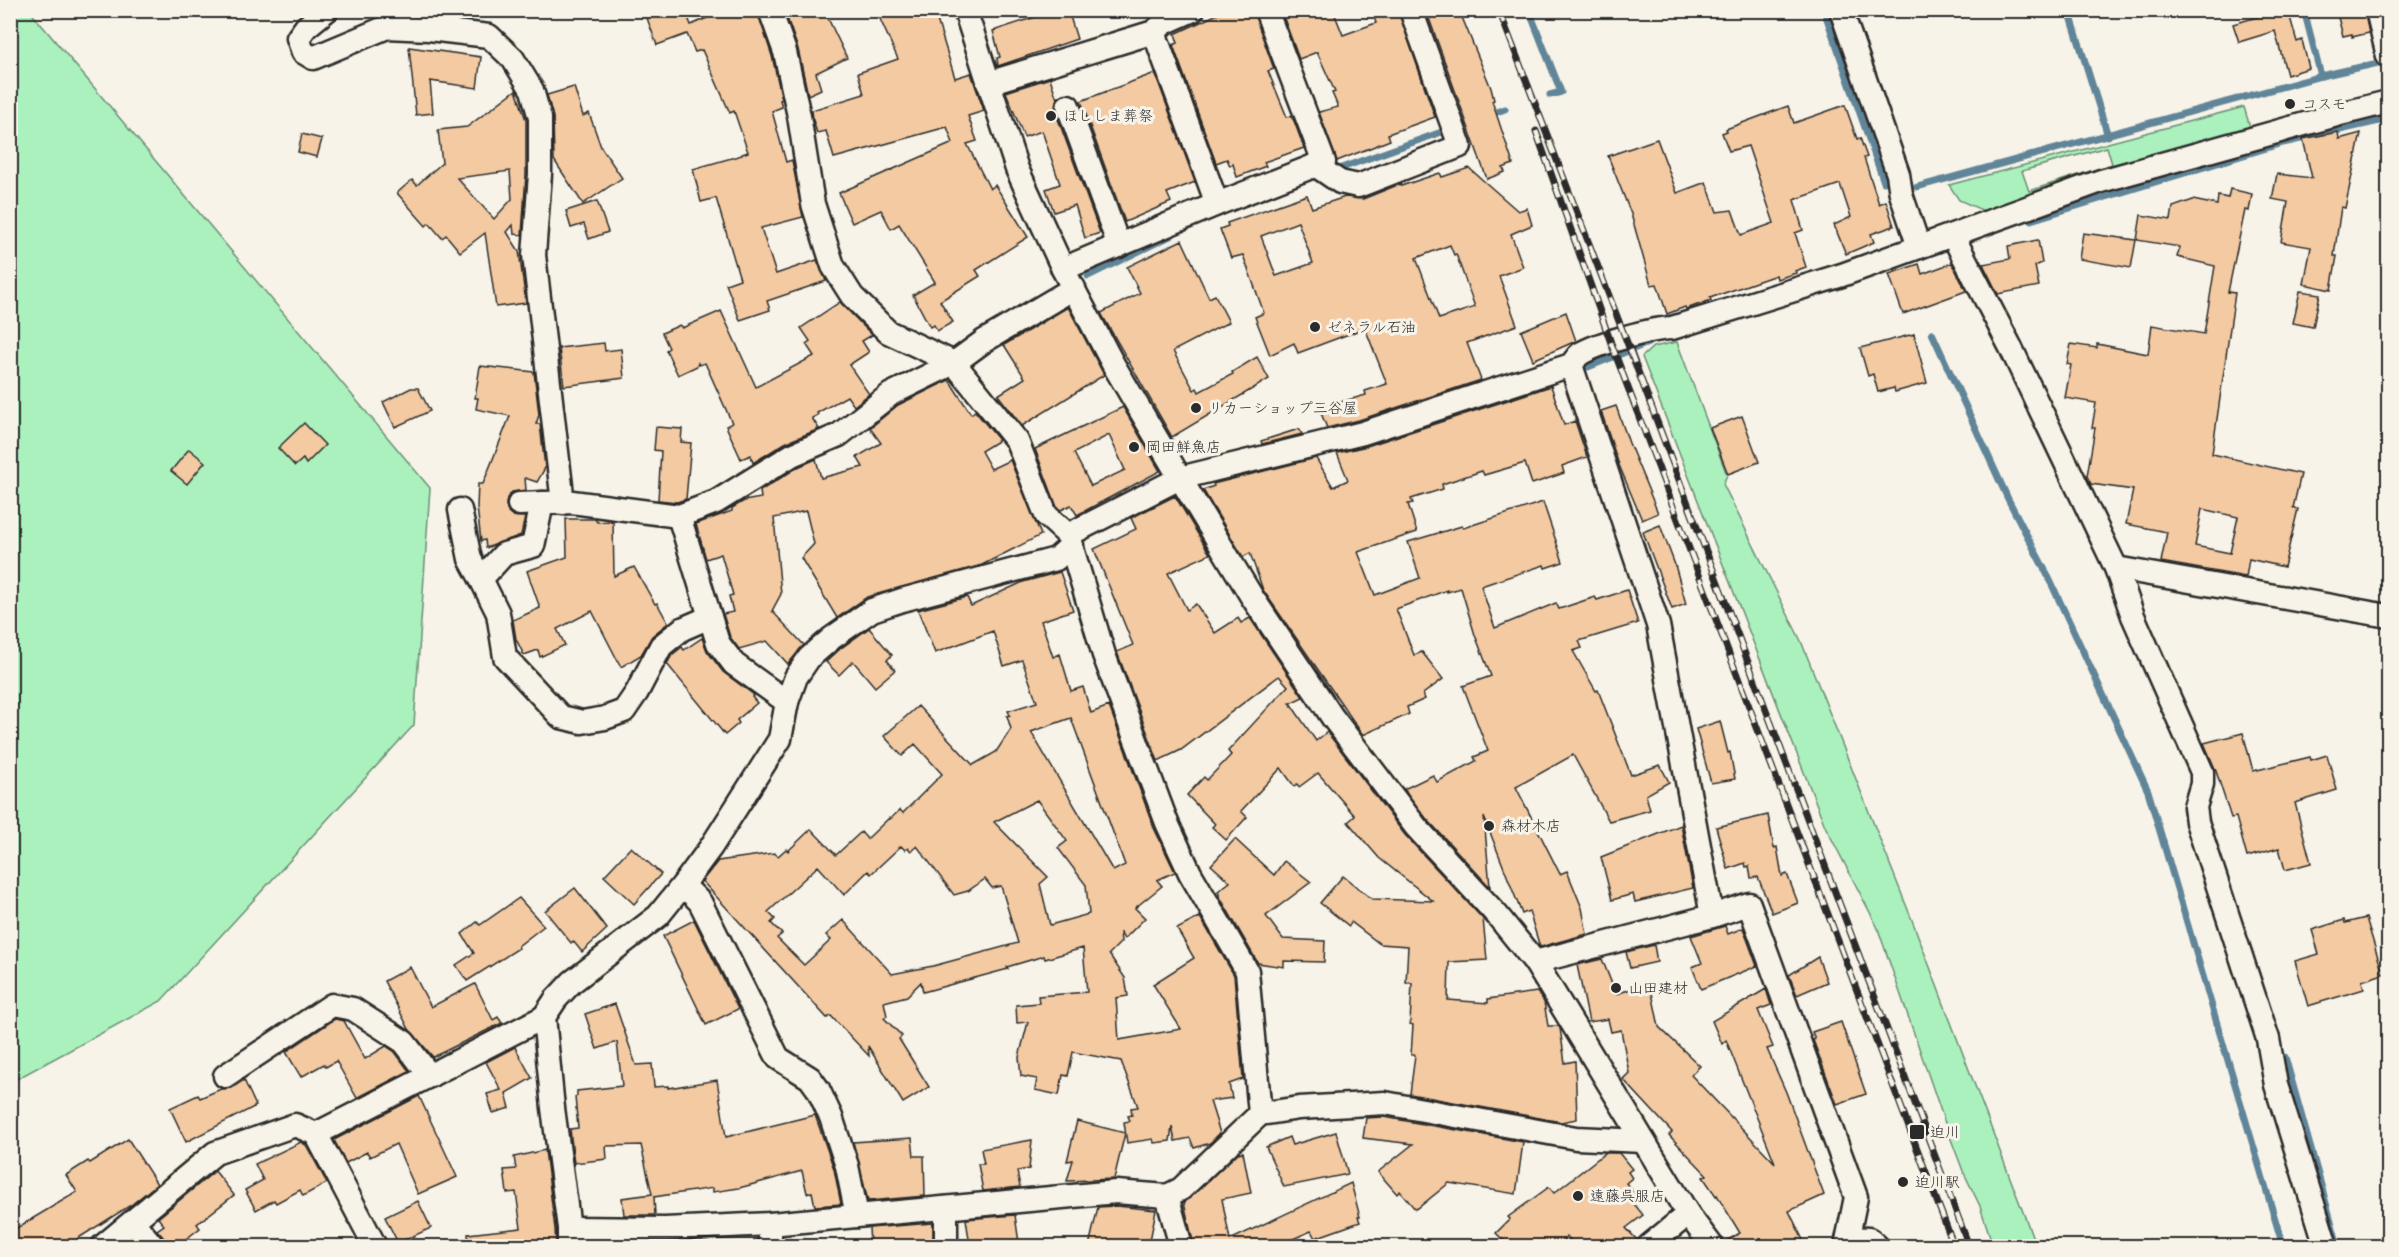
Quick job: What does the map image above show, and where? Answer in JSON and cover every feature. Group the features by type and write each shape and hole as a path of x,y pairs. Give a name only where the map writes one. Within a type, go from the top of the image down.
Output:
{"street":[{"path":"327,10 306,27 298,39 303,52 313,58 387,27 489,36 513,59 532,90 540,118 540,174 534,255 552,503 533,546 504,555 481,579"},
{"path":"770,10 785,52 800,116 813,204 833,266 852,296 888,332 954,363 1017,441 1046,515 1070,540 1104,655 1167,823 1190,873 1247,971 1260,1113"},
{"path":"965,10 1017,169 1068,279 1113,364 1180,478 1252,597 1333,718 1416,827 1497,915 1535,962 1708,1244"},
{"path":"988,83 1154,32 1164,23 1193,10"},
{"path":"1266,10 1324,162 1324,172"},
{"path":"519,504 552,503 680,516 716,502 792,455 839,435 891,394 954,363 1068,279 1119,246 1217,204 1324,172 1358,186 1460,146 1412,10"},
{"path":"1841,10 1898,174 1901,194 1920,248"},
{"path":"2377,10 2388,56"},
{"path":"1154,32 1217,204"},
{"path":"316,1134 544,1017 556,999 572,982 658,916 711,847 780,739 787,702 796,677 809,658 840,631 872,610 1056,559 1070,540 1180,478 1363,433 1571,365 1581,354 1625,337 1654,329 1672,328 1842,275 2101,181 2388,102"},
{"path":"1068,106 1119,246"},
{"path":"1953,236 2011,348 2116,568 2133,616 2202,772 2202,784 2195,807 2197,822 2268,1039 2276,1085 2326,1246"},
{"path":"1571,365 1658,625 1712,915"},
{"path":"460,510 470,559 498,613 505,657 561,717 582,722 624,711 662,646 682,629 710,617"},
{"path":"680,516 718,643 734,664 787,702"},
{"path":"2116,568 2388,616"},
{"path":"683,885 700,903 778,1059 810,1078 818,1089 831,1117 847,1166 857,1216"},
{"path":"1535,962 1749,904 1856,1197 1847,1242 1869,1239 1877,1246"},
{"path":"225,1076 332,1005 353,1009 404,1042 429,1076"},
{"path":"544,1017 569,1237 665,1229 770,1235 857,1216 1116,1192 1167,1196 1181,1189 1260,1113 1299,1108 1386,1103 1576,1138 1643,1141"},
{"path":"103,1246 215,1154 295,1125 316,1134 375,1246"},
{"path":"1167,1196 1181,1246"},
{"path":"946,1208 946,1246"},
{"path":"1649,1246 1688,1214"},
{"path":"133,1222 153,1246"}],"green space":[{"path":"29,10 430,488 414,725 161,1001 11,1082 10,11"},
{"path":"2244,107 2250,127 2084,178 1986,212 1959,200 1949,185","holes":["2107,147 2112,164 2029,191 2022,171"]},
{"path":"1677,342 1727,475 1723,484 1801,641 1912,920 2036,1246 1993,1246 1980,1206 1963,1171 1946,1126 1877,926 1825,826 1642,357 1653,347"}],"building":[{"path":"644,10 685,10 691,25 726,10 757,10 772,56 782,99 780,100 782,107 772,111 786,162 792,160 803,217 761,228 776,274 817,260 826,281 767,301 770,310 740,320 726,284 740,279 716,198 701,202 693,169 748,152 734,111 730,113 702,50 695,52 687,34 657,45"},
{"path":"796,10 824,10 847,58 816,73 821,89 808,95 798,49 786,15"},
{"path":"876,10 934,10 955,78 971,73 984,111 968,116 977,141 967,144 990,189 995,185 1028,237 976,270 980,276 940,301 953,322 937,331 934,325 930,327 913,295 935,282 899,224 891,229 881,210 852,223 839,193 953,143 947,127 834,158 826,131 817,133 813,120 812,110 864,94 858,73 898,59"},
{"path":"1057,10 1068,10 1077,39 998,66 997,58 1000,57 993,31"},
{"path":"1226,10 1253,10 1274,69 1268,71 1287,117 1291,116 1294,121 1304,148 1264,162 1266,166 1237,177 1233,164 1230,166 1227,159 1216,163 1173,45 1178,43 1175,34"},
{"path":"1289,10 1333,10 1343,35 1376,23 1372,10 1398,10 1435,117 1388,134 1390,140 1337,161 1319,112 1338,107 1332,93 1335,92 1317,52 1299,59 1282,13"},
{"path":"1426,10 1459,10 1491,88 1494,100 1492,101 1513,164 1503,168 1505,172 1487,179"},
{"path":"2259,10 2288,10 2297,42 2302,40 2309,68 2287,75 2275,31 2239,42 2233,24 2261,16"},
{"path":"2336,10 2364,10 2369,33 2352,37 2352,34 2343,36"},
{"path":"409,47 481,57 477,88 430,81 433,113 416,115"},
{"path":"1155,73 1195,182 1167,193 1171,202 1125,222 1081,101"},
{"path":"1050,78 1057,99 1055,111 1100,233 1085,238 1075,205 1054,212 1046,189 1060,184 1042,131 1024,137 1006,92"},
{"path":"574,87 583,116 589,113 601,147 622,178 583,204 554,160 553,118 547,95"},
{"path":"516,90 526,120 526,174 522,235 514,234 513,225 507,232 519,251 526,303 496,307 485,233 460,252 446,235 442,238 429,223 426,226 397,193 412,180 417,185 442,163 438,130 467,127","holes":["510,171 512,199 494,219 457,178"]},
{"path":"1845,105 1857,139 1860,138 1867,157 1864,158 1879,204 1886,201 1894,226 1871,234 1874,242 1846,254 1834,225 1851,217 1840,184 1794,200 1803,230 1795,233 1806,267 1795,271 1796,273 1777,279 1776,275 1667,314 1657,284 1651,285 1631,214 1608,156 1657,139 1677,193 1706,182 1717,212 1732,210 1741,235 1774,223 1748,146 1729,151 1722,133 1727,131 1726,129 1788,106 1794,123"},
{"path":"2338,132 2339,139 2361,133 2345,208 2341,207 2334,256 2337,256 2331,290 2304,284 2311,247 2281,242 2288,202 2272,199 2277,174 2312,178 2303,139"},
{"path":"302,134 322,139 317,157 298,152"},
{"path":"1469,168 1518,211 1527,208 1532,225 1511,234 1523,267 1499,276 1517,325 1467,343 1481,380 1359,420 1327,428 1319,408 1366,395 1365,391 1387,384 1365,328 1298,353 1294,343 1270,355 1255,317 1264,313 1243,255 1231,258 1220,229 1228,226 1227,223 1307,195 1312,208 1345,197 1363,199 1400,184 1401,186 1440,173 1442,177","holes":["1298,222 1313,263 1276,276 1261,236","1450,245 1454,255 1456,254 1475,307 1439,319 1416,258"]},
{"path":"2230,189 2252,194 2249,211 2245,210 2228,292 2235,293 2212,454 2301,474 2293,508 2298,509 2284,567 2249,559 2246,577 2161,562 2167,532 2126,524 2133,490 2091,484 2087,476 2095,428 2092,428 2096,403 2065,398 2071,365 2067,364 2071,344 2097,348 2097,344 2148,354 2152,325 2204,334 2215,266 2177,257 2180,247 2137,240 2141,215 2171,220 2173,207 2193,200 2217,205 2218,196 2228,198","holes":["2202,509 2238,517 2230,553 2195,546"]},
{"path":"597,201 608,232 589,239 584,224 571,228 566,211"},
{"path":"2083,233 2136,240 2131,268 2079,259"},
{"path":"1182,240 1209,298 1215,295 1229,322 1173,351 1194,390 1197,388 1199,392 1233,374 1232,372 1257,357 1269,379 1172,437 1101,313 1140,293 1127,267"},
{"path":"2038,240 2042,263 2035,266 2039,286 1998,294 1983,264 2010,259 2008,246"},
{"path":"1952,263 1966,291 1903,314 1889,274 1919,264 1922,274"},
{"path":"2300,291 2320,294 2313,327 2293,323"},
{"path":"840,302 872,335 862,341 869,352 849,365 869,394 854,406 847,396 817,413 818,415 812,418 819,429 785,443 753,463 751,455 741,459 726,426 732,423 705,363 699,365 698,363 697,366 678,375 666,350 669,348 662,333 680,325 682,328 721,311 756,387 814,356 806,344 810,341 801,328"},
{"path":"1068,307 1104,375 1022,426 998,395 1025,378 1004,345"},
{"path":"1566,312 1576,341 1533,360 1521,331"},
{"path":"1914,334 1927,383 1895,392 1894,388 1878,392 1873,374 1868,376 1860,348"},
{"path":"604,343 605,351 621,349 624,378 564,386 559,348"},
{"path":"480,366 534,372 539,415 536,424 540,424 545,468 537,482 525,478 526,490 512,492 507,498 508,512 513,516 525,517 521,535 486,548 485,540 481,541 477,507 478,484 483,484 510,416 476,409 478,398 475,398"},
{"path":"949,380 971,414 975,411 999,440 981,451 991,469 1010,460 1041,535 982,565 867,597 837,618 801,558 814,544 806,511 774,518 781,594 772,611 804,645 788,664 767,641 739,649 730,637 723,614 733,612 729,596 733,595 721,554 706,559 696,524 732,511 732,508 744,501 761,498 760,491 798,467 816,459 821,478 863,467 857,457 881,443 870,428 898,405"},
{"path":"1551,386 1564,425 1575,421 1587,457 1562,466 1564,473 1532,484 1525,463 1484,475 1482,471 1442,484 1443,489 1411,499 1413,503 1408,504 1417,532 1358,552 1375,595 1420,578 1408,542 1462,526 1463,528 1543,502 1563,562 1545,568 1544,565 1481,586 1495,628 1556,603 1559,609 1595,597 1597,600 1627,590 1638,623 1579,641 1582,648 1573,651 1596,691 1598,690 1631,775 1660,765 1669,782 1646,795 1650,810 1609,821 1573,755 1516,787 1560,874 1567,871 1582,908 1587,934 1540,947 1529,911 1522,914 1484,817 1490,887 1426,818 1404,789 1433,775 1437,782 1476,761 1474,757 1488,751 1463,686 1491,676 1475,635 1461,588 1447,592 1447,590 1396,609 1414,655 1422,652 1443,679 1423,694 1425,699 1407,707 1409,714 1363,735 1263,590 1250,553 1243,557 1203,490 1214,486 1213,484 1316,458 1333,487 1348,480 1337,453 1367,446"},
{"path":"411,388 418,388 430,411 395,427 383,402"},
{"path":"1616,406 1658,513 1642,520 1619,465 1601,411"},
{"path":"1123,407 1160,471 1077,515 1071,505 1061,510 1057,507 1035,449","holes":["1109,435 1125,470 1091,486 1074,453"]},
{"path":"1742,416 1759,462 1728,474 1710,428"},
{"path":"304,423 325,445 306,464 303,459 295,466 278,448"},
{"path":"656,427 682,429 681,442 691,443 686,499 677,502 658,500 661,451 654,450"},
{"path":"1299,429 1302,434 1262,444 1261,441"},
{"path":"189,449 205,462 187,484 171,471"},
{"path":"1175,496 1210,554 1168,573 1187,610 1196,604 1215,633 1238,618 1241,623 1250,618 1303,697 1290,703 1316,741 1327,732 1405,835 1483,919 1487,960 1449,962 1448,1000 1488,1003 1488,999 1537,992 1544,1002 1548,1026 1560,1028 1565,1063 1575,1061 1577,1119 1561,1122 1410,1094 1415,1055 1411,1055 1412,983 1406,983 1408,946 1380,944 1351,922 1349,926 1320,903 1343,876 1372,899 1433,901 1379,858 1348,822 1355,816 1318,773 1299,787 1297,784 1294,786 1281,768 1241,811 1247,817 1226,840 1212,827 1215,824 1187,795 1204,777 1207,780 1231,755 1228,751 1288,686 1279,676 1181,750 1158,761 1117,652 1133,645 1094,549 1136,529 1131,518"},
{"path":"566,519 613,521 614,576 634,567 668,623 652,636 641,655 621,667 592,611 557,629 565,645 540,657 538,650 524,655 516,639 513,620 540,608 527,571 567,557"},
{"path":"1660,525 1686,604 1672,609 1643,532"},
{"path":"1060,572 1073,610 1041,621 1053,657 1060,654 1071,691 1083,687 1091,713 1109,706 1154,828 1175,872 1157,880 1162,886 1135,908 1145,918 1124,939 1120,932 1121,942 1109,954 1125,978 1128,996 1116,998 1119,1040 1181,1029 1153,984 1194,958 1177,929 1200,917 1234,975 1243,1079 1229,1084 1232,1098 1210,1101 1220,1133 1210,1143 1194,1148 1190,1138 1175,1141 1172,1127 1170,1141 1154,1143 1153,1139 1127,1143 1124,1122 1130,1121 1128,1116 1132,1115 1131,1108 1138,1107 1121,1061 1073,1052 1068,1076 1063,1075 1059,1095 1035,1090 1037,1079 1021,1076 1019,1057 1028,1022 1017,1023 1016,1005 1039,1003 1038,996 1087,992 1083,948 1045,959 1044,956 1007,967 1008,969 923,992 921,982 907,996 884,1002 887,1016 884,1018 902,1036 899,1039 929,1087 903,1103 868,1046 869,1056 831,1016 827,1018 702,881 718,861 774,853 778,856 786,849 788,851 811,829 836,855 861,832 867,839 900,810 903,813 942,774 915,744 902,756 884,736 918,706 973,765 996,752 1011,729 1007,716 1010,715 1008,711 1037,702 1022,660 1004,666 993,631 935,653 918,610 967,597 971,606 1023,582","holes":["1071,718 1125,865 1113,871 1031,732","1037,800 1067,841 1058,848 1086,885 1089,914 1050,925 1040,884 1048,877 994,822","901,846 911,851 917,846 954,895 968,891 985,879 992,888 1001,886 1018,943 933,966 892,974 843,920 826,935 831,940 804,965 777,938 782,934 771,923 775,919 768,912 818,866 844,895 868,871 871,874"]},
{"path":"869,628 892,655 887,660 895,670 875,687 853,661 839,675 826,662"},
{"path":"702,638 707,651 723,672 754,695 752,697 757,703 737,720 739,723 725,735 667,664 672,655 682,647 684,650"},
{"path":"1720,721 1728,753 1730,752 1735,779 1711,783 1696,729"},
{"path":"2243,733 2253,771 2327,755 2337,790 2295,803 2311,863 2285,870 2279,848 2247,857 2236,817 2231,818 2216,771 2204,743"},
{"path":"1768,815 1782,876 1787,874 1798,903 1772,913 1758,877 1751,878 1749,866 1746,867 1745,863 1728,869 1716,827"},
{"path":"1681,825 1693,888 1635,902 1633,894 1612,900 1601,857"},
{"path":"1235,839 1274,875 1284,861 1311,882 1266,916 1283,939 1325,941 1324,962 1284,961 1284,967 1258,963 1220,897 1218,891 1230,882 1211,865"},
{"path":"631,847 661,874 634,904 604,876"},
{"path":"575,888 607,929 582,952 573,941 571,943 545,911"},
{"path":"519,898 544,926 518,946 519,948 467,981 456,965 474,953 462,934 477,922 480,925"},
{"path":"2366,918 2383,974 2362,981 2364,989 2308,1006 2295,961 2319,954 2312,930 2344,920 2345,923"},
{"path":"694,920 738,1009 706,1025 663,936"},
{"path":"1725,926 1728,934 1743,928 1757,966 1701,989 1692,967 1702,963 1691,936"},
{"path":"1654,945 1657,962 1630,968 1626,952"},
{"path":"1818,957 1827,982 1797,995 1789,975"},
{"path":"1602,959 1616,994 1650,983 1659,1027 1700,1066 1691,1075 1775,1163 1726,1040 1722,1044 1712,1021 1766,989 1771,1005 1758,1010 1773,1047 1767,1049 1786,1092 1824,1195 1789,1211 1804,1242 1794,1246 1725,1246 1724,1242 1740,1233 1703,1177 1707,1175 1669,1135 1672,1132 1623,1079 1629,1073 1621,1030 1611,1032 1608,1019 1589,1022 1577,965"},
{"path":"410,967 431,1007 475,984 493,1020 498,1017 502,1023 433,1057 409,1029 384,981"},
{"path":"615,1004 636,1065 652,1064 654,1087 668,1086 668,1088 717,1080 726,1137 815,1115 834,1169 841,1204 815,1206 812,1192 807,1193 802,1171 739,1188 713,1192 713,1188 654,1197 655,1215 624,1215 622,1198 652,1194 641,1145 606,1146 607,1159 574,1163 570,1129 578,1128 575,1097 577,1091 622,1086 617,1042 597,1049 585,1014"},
{"path":"335,1019 344,1021 365,1059 386,1046 395,1052 409,1071 357,1098 336,1061 326,1067 324,1064 301,1077 286,1052"},
{"path":"1841,1022 1866,1094 1837,1104 1812,1032"},
{"path":"515,1047 532,1078 506,1093 510,1108 493,1113 487,1094 501,1090 486,1062"},
{"path":"244,1080 256,1106 186,1142 170,1108 198,1095 200,1098 221,1089 232,1088"},
{"path":"419,1096 457,1177 418,1194 396,1144 370,1157 367,1152 346,1163 334,1140"},
{"path":"1384,1117 1523,1142 1516,1194 1449,1183 1415,1209 1400,1191 1397,1194 1378,1172 1413,1144 1363,1138 1366,1118"},
{"path":"1077,1121 1125,1133 1114,1179 1067,1181 1073,1160 1067,1161"},
{"path":"1336,1132 1348,1174 1284,1187 1266,1147 1289,1137 1292,1145"},
{"path":"912,1138 914,1156 924,1156 925,1196 868,1201 853,1142"},
{"path":"128,1139 157,1184 131,1205 77,1239 82,1246 10,1246 10,1232 77,1192 66,1175"},
{"path":"1032,1140 1029,1169 1017,1171 1020,1187 983,1191 978,1164 984,1164 981,1149"},
{"path":"301,1142 306,1145 327,1183 303,1196 300,1190 276,1203 274,1200 256,1210 245,1190 263,1180 255,1164"},
{"path":"545,1150 556,1246 469,1246 468,1234 521,1228 516,1192 507,1193 504,1170 516,1169 514,1157"},
{"path":"1243,1152 1251,1193 1222,1199 1230,1240 1351,1183 1360,1222 1315,1238 1311,1231 1277,1246 1194,1246 1184,1203 1238,1153"},
{"name":"遠藤呉服店","path":"1605,1153 1619,1153 1632,1169 1628,1172 1632,1178 1626,1183 1637,1196 1631,1200 1643,1215 1626,1228 1637,1240 1636,1246 1575,1246 1567,1236 1556,1246 1509,1246 1496,1233 1510,1219 1508,1217 1549,1187 1554,1193"},
{"path":"215,1171 234,1195 197,1224 200,1228 177,1246 166,1246 164,1238 157,1230 164,1225 158,1218"},
{"path":"418,1201 431,1228 398,1243 385,1217"},
{"path":"1116,1206 1156,1210 1149,1246 1089,1246 1098,1207"},
{"path":"1015,1215 1019,1243 1015,1243 1016,1246 970,1246 966,1219"},
{"path":"933,1223 933,1246 870,1246 869,1228"}],"waterway":[{"path":"1529,10 1561,92 1550,95"},
{"path":"1824,10 1884,182"},
{"path":"2069,10 2108,136"},
{"path":"2304,10 2321,76"},
{"path":"1917,187 2321,76 2387,61"},
{"path":"1488,115 1505,109"},
{"path":"2031,220 2283,143 2388,119"},
{"path":"1333,171 1475,120"},
{"path":"1088,276 1172,235"},
{"path":"1932,333 2008,499 2047,574 2148,791 2283,1246"},
{"path":"1588,367 1648,343"},
{"path":"2285,1057 2338,1246"}],"railway":[{"path":"1499,10 1969,1246"},
{"path":"1536,131 1611,343 1954,1246"}],"place":[{"name":"コスモ","path":"2290,104"},
{"name":"ほししま葬祭","path":"1051,116"},
{"name":"ゼネラル石油","path":"1315,327"},
{"name":"リカーショップ三谷屋","path":"1196,408"},
{"name":"岡田鮮魚店","path":"1134,447"},
{"name":"森材木店","path":"1489,826"},
{"name":"山田建材","path":"1616,988"},
{"name":"迫川","path":"1917,1132"},
{"name":"迫川駅","path":"1903,1182"},
{"name":"遠藤呉服店","path":"1578,1196"}]}
